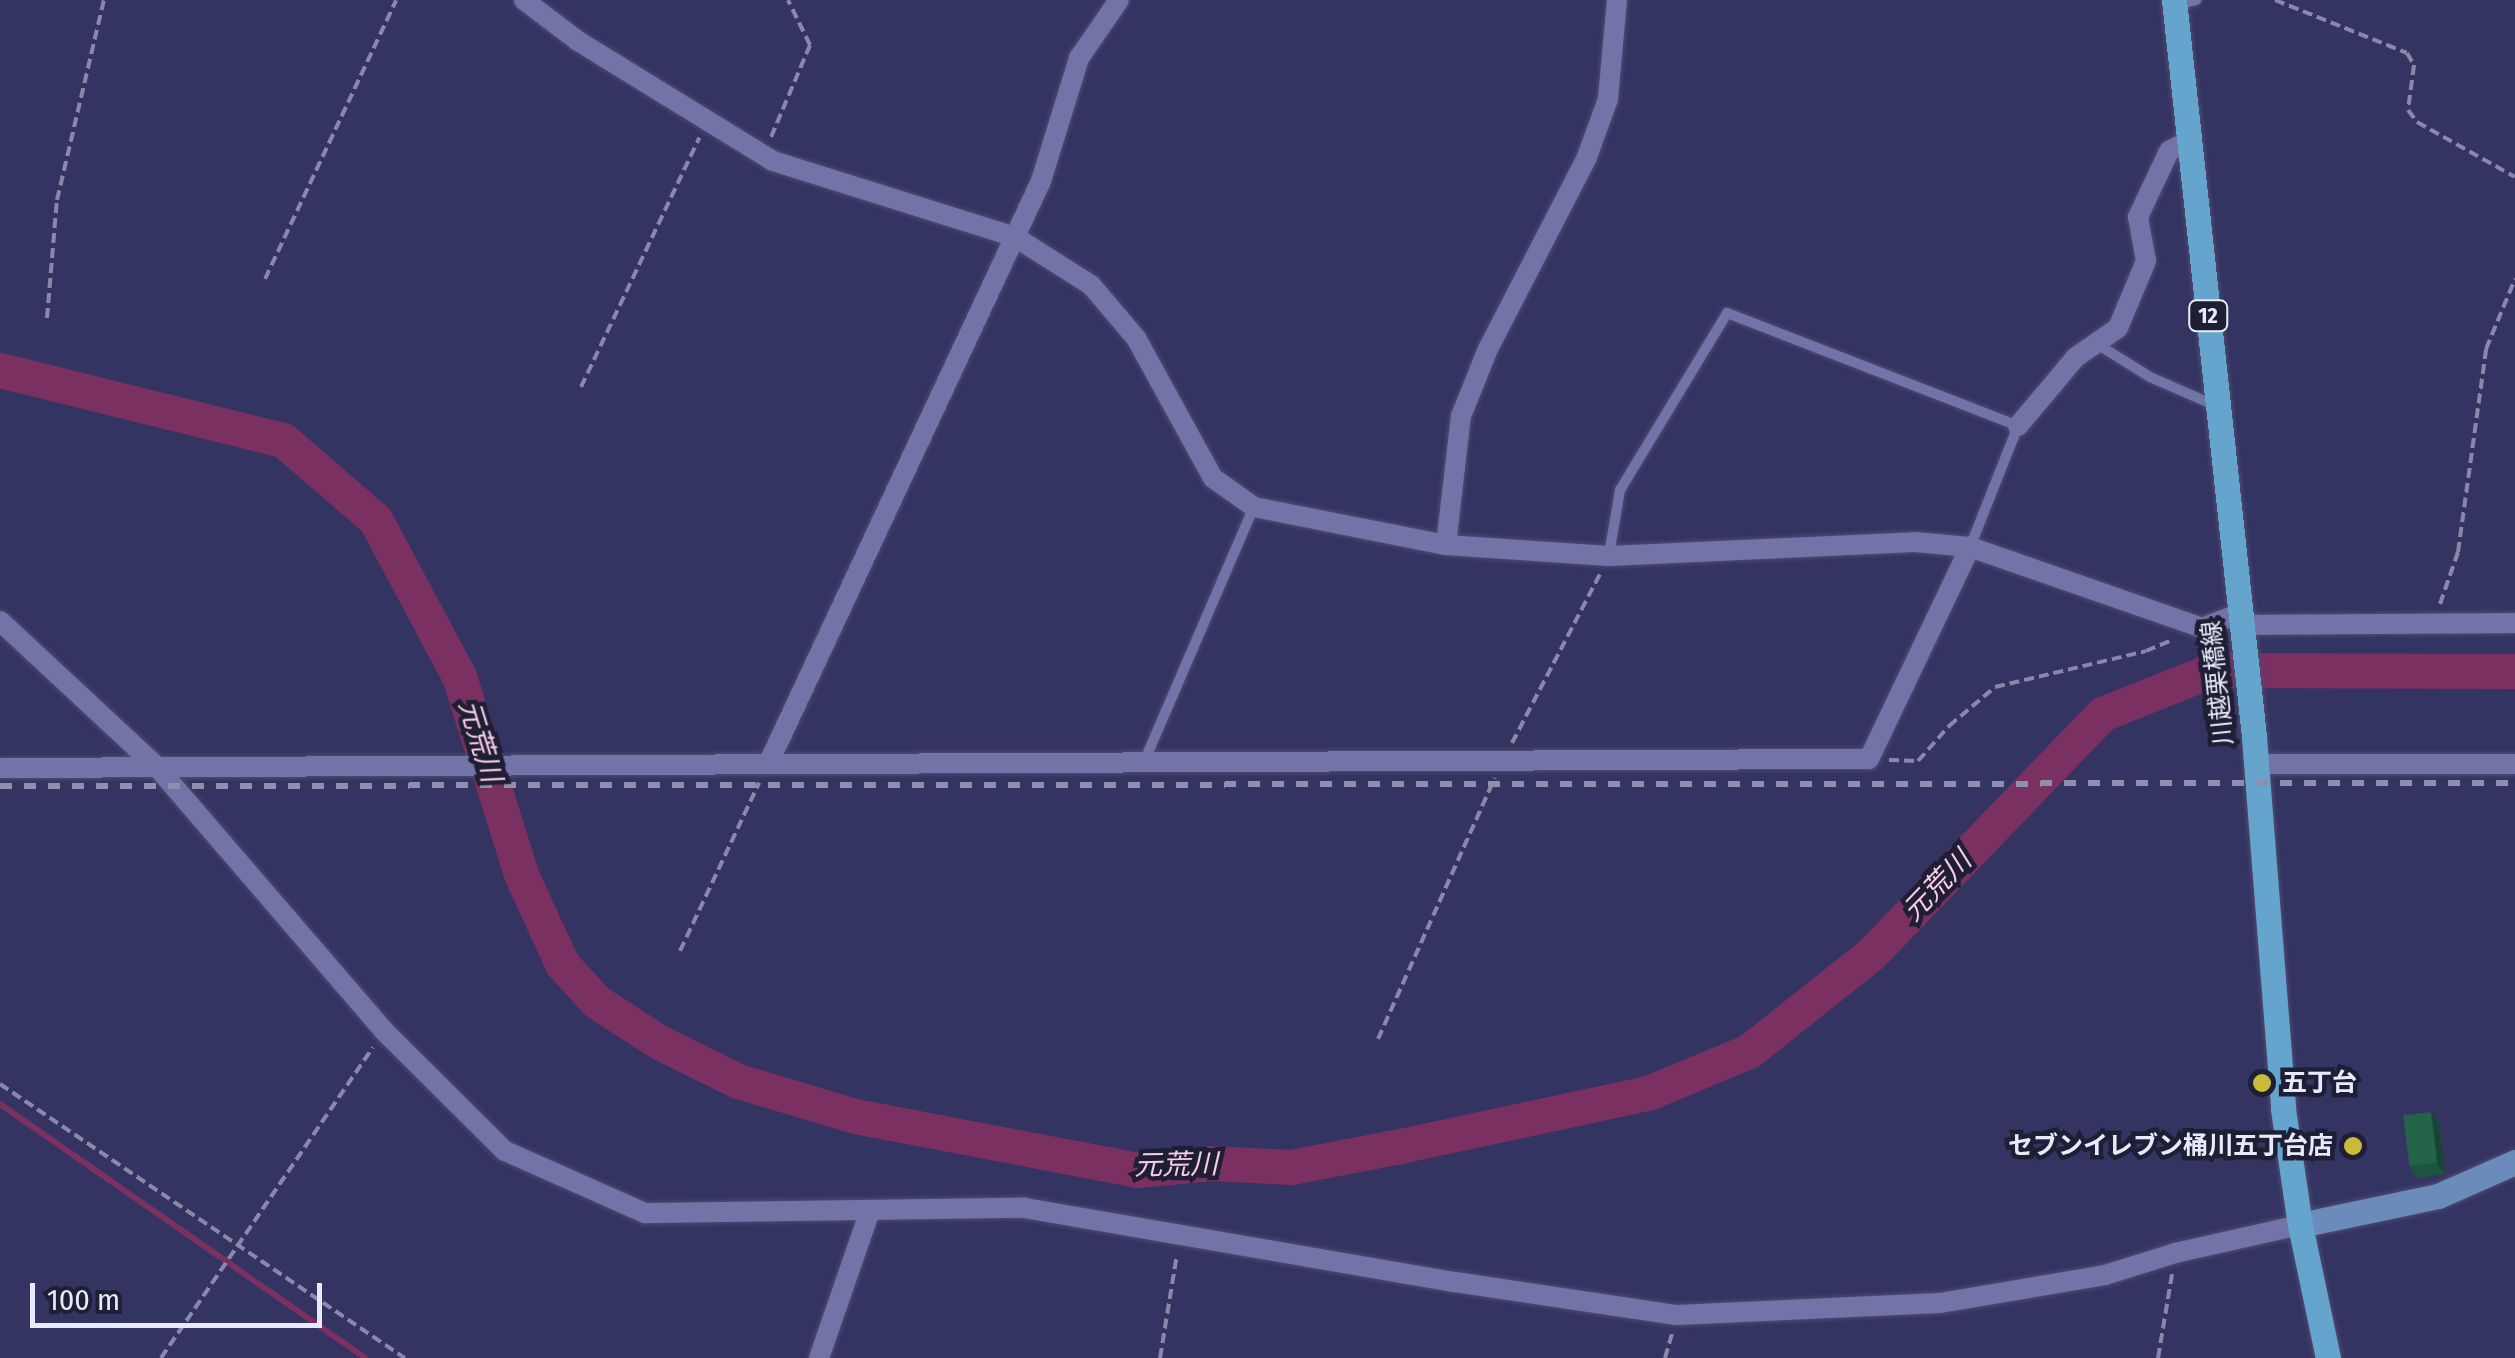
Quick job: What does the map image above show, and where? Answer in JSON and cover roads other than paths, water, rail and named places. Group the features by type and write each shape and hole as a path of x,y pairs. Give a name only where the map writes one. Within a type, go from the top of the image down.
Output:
{"main road":[{"name":"川越栗橋線","path":"2182,2 2189,140 2254,737 2274,1026 2300,1226 2328,1358"}],"street":[{"path":"524,0 578,41 763,155 1016,238 1091,284 1136,338 1212,478 1254,507 1446,545 1609,556 1915,542 1970,547 2202,628 2241,623 2515,623"},
{"path":"769,762 1016,238 1051,152 1079,58 1119,0"},
{"path":"1446,545 1461,416 1488,349 1592,143 1608,99 1616,0"},
{"path":"2018,426 2076,357 2118,328 2146,260 2138,216 2168,152 2189,140"},
{"path":"0,768 769,762 1501,764 1869,759 1970,547"},
{"path":"0,622 158,768 384,1031 506,1151 645,1213 1026,1208 1677,1315 1940,1303 2104,1275 2175,1253 2438,1196 2515,1162"},
{"path":"2256,764 2515,764"},
{"path":"820,1358 870,1211"}],"lane":[{"path":"1609,556 1620,490 1727,314 2018,426 1970,547"},
{"path":"2096,343 2150,377 2218,406"},
{"path":"1144,762 1254,507"}],"waterway":[{"name":"元荒川","path":"0,370 283,440 375,519 459,676 521,874 546,929 563,965 597,1002 659,1042 738,1081 855,1116 1137,1170 1212,1163 1291,1167 1400,1146 1648,1093 1749,1051 1872,953 2102,714 2212,670 2515,671"},
{"path":"0,1104 365,1358"}],"railway":[{"path":"0,786 2515,783"}],"place":[{"name":"五丁台","path":"2262,1083"},
{"name":"セブンイレブン桶川五丁台店","path":"2353,1146"}]}
